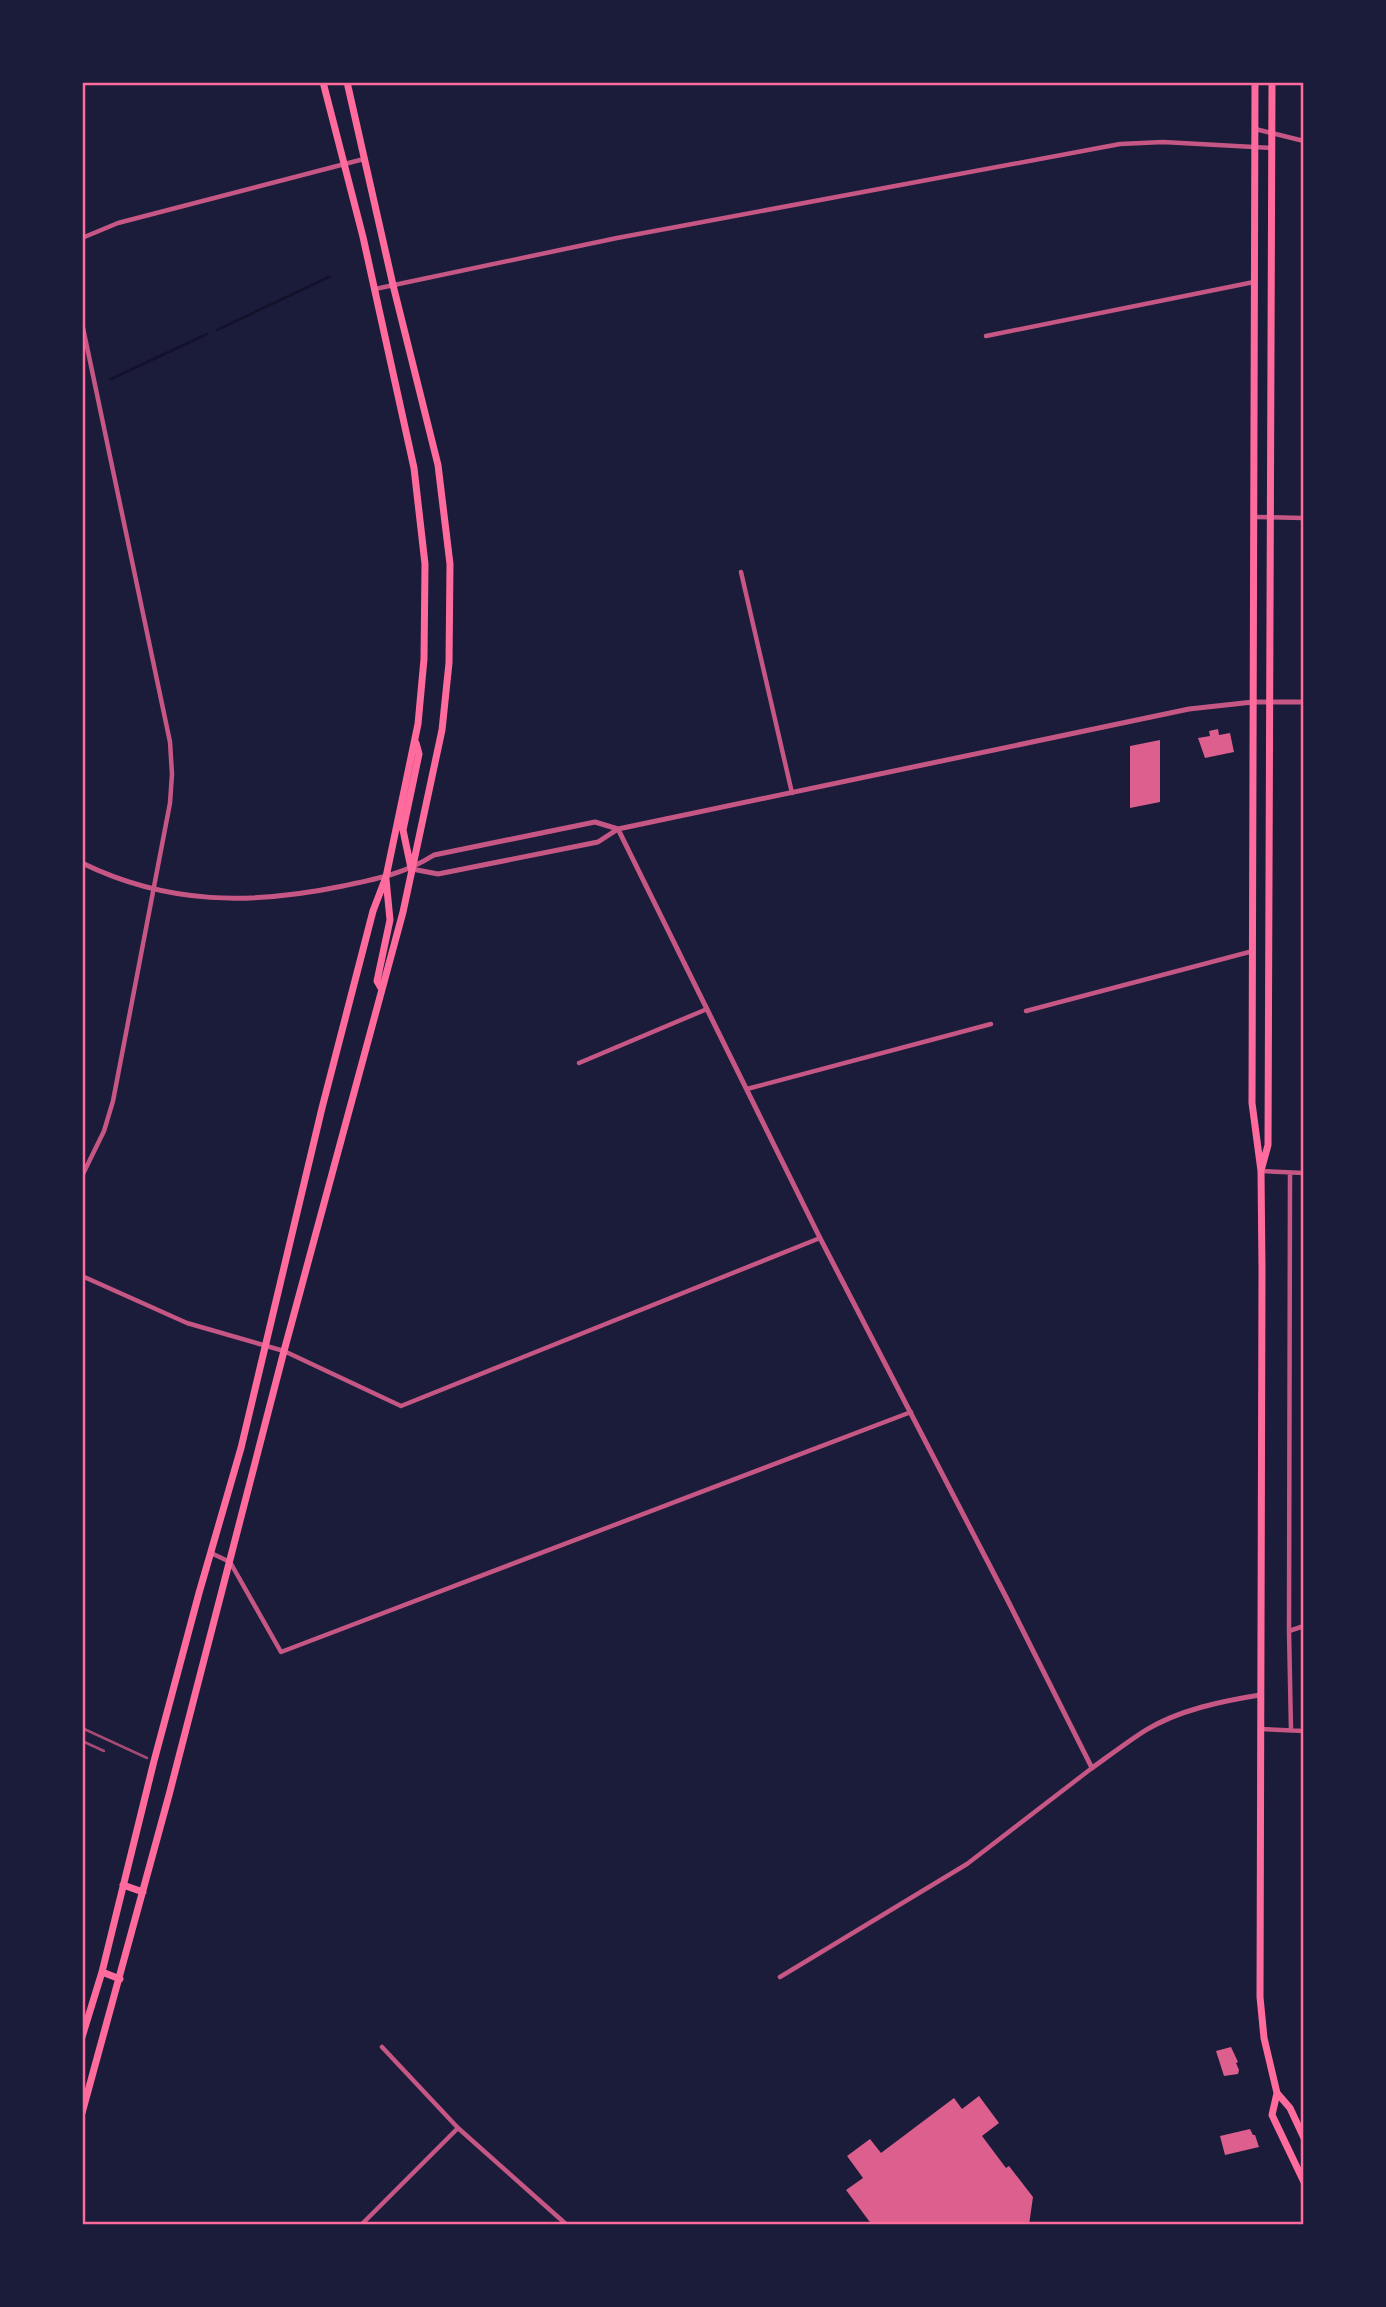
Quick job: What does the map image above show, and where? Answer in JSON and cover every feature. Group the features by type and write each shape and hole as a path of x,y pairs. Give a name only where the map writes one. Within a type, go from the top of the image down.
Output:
{"main road":[{"path":"82,2037 102,1972 241,1448 332,1070 373,911 386,877 415,739 424,659 425,564 414,468 375,289 323,82"},
{"path":"82,2113 120,1979 284,1351 403,912 442,730 449,663 450,564 438,466 347,82"},
{"path":"1255,82 1252,1103 1261,1171 1260,1997 1264,2038 1277,2093 1272,2115 1304,2182"},
{"path":"1261,1171 1268,1145 1272,82"},
{"path":"412,869 403,830 419,754 415,739"},
{"path":"381,988 377,981 390,919 386,877"},
{"path":"123,1885 143,1892"},
{"path":"102,1972 120,1979"},
{"path":"1277,2093 1290,2108 1304,2138"}],"street":[{"path":"1255,129 1304,141"},
{"path":"375,289 617,239 1120,144 1163,142 1272,148"},
{"path":"82,238 118,223 364,159"},
{"path":"986,336 1255,282"},
{"path":"82,323 170,742 172,774 170,803 113,1101 104,1131 82,1176"},
{"path":"1254,517 1304,518"},
{"path":"741,572 792,793"},
{"path":"412,869 438,874 598,842 618,829 1189,709 1253,702 1304,702"},
{"path":"82,863 154,890 206,898 264,898 310,893 386,877 412,869 434,855 595,822 618,829 820,1238 1092,1768"},
{"path":"1026,1011 1253,951"},
{"path":"579,1063 706,1009"},
{"path":"747,1089 991,1024"},
{"path":"1261,1171 1304,1173"},
{"path":"1290,1173 1291,1730"},
{"path":"82,1276 187,1323 284,1351 401,1406 820,1238"},
{"path":"211,1553 230,1562 281,1652 911,1412"},
{"path":"1289,1631 1304,1626"},
{"path":"780,1977 967,1864 1146,1730 1176,1716 1233,1699 1260,1695"},
{"path":"1260,1729 1304,1731"},
{"path":"382,2047 458,2129 567,2225"},
{"path":"361,2225 458,2129"}],"building":[{"path":"1218,729 1219,735 1230,733 1234,752 1205,758 1198,738 1210,736 1209,731"},
{"path":"1160,740 1160,802 1130,808 1130,746"},
{"path":"1231,2047 1239,2070 1238,2074 1224,2076 1216,2051"},
{"path":"979,2096 999,2123 982,2136 1006,2168 1009,2166 1033,2197 1029,2225 872,2225 846,2190 863,2178 847,2156 870,2139 881,2153 954,2098 962,2109"},
{"path":"1250,2129 1259,2147 1225,2155 1220,2136"}],"waterway":[{"path":"217,330 329,277"},
{"path":"111,379 207,334"}],"railway":[{"path":"82,1728 147,1758"},
{"path":"82,1741 104,1751"}]}
